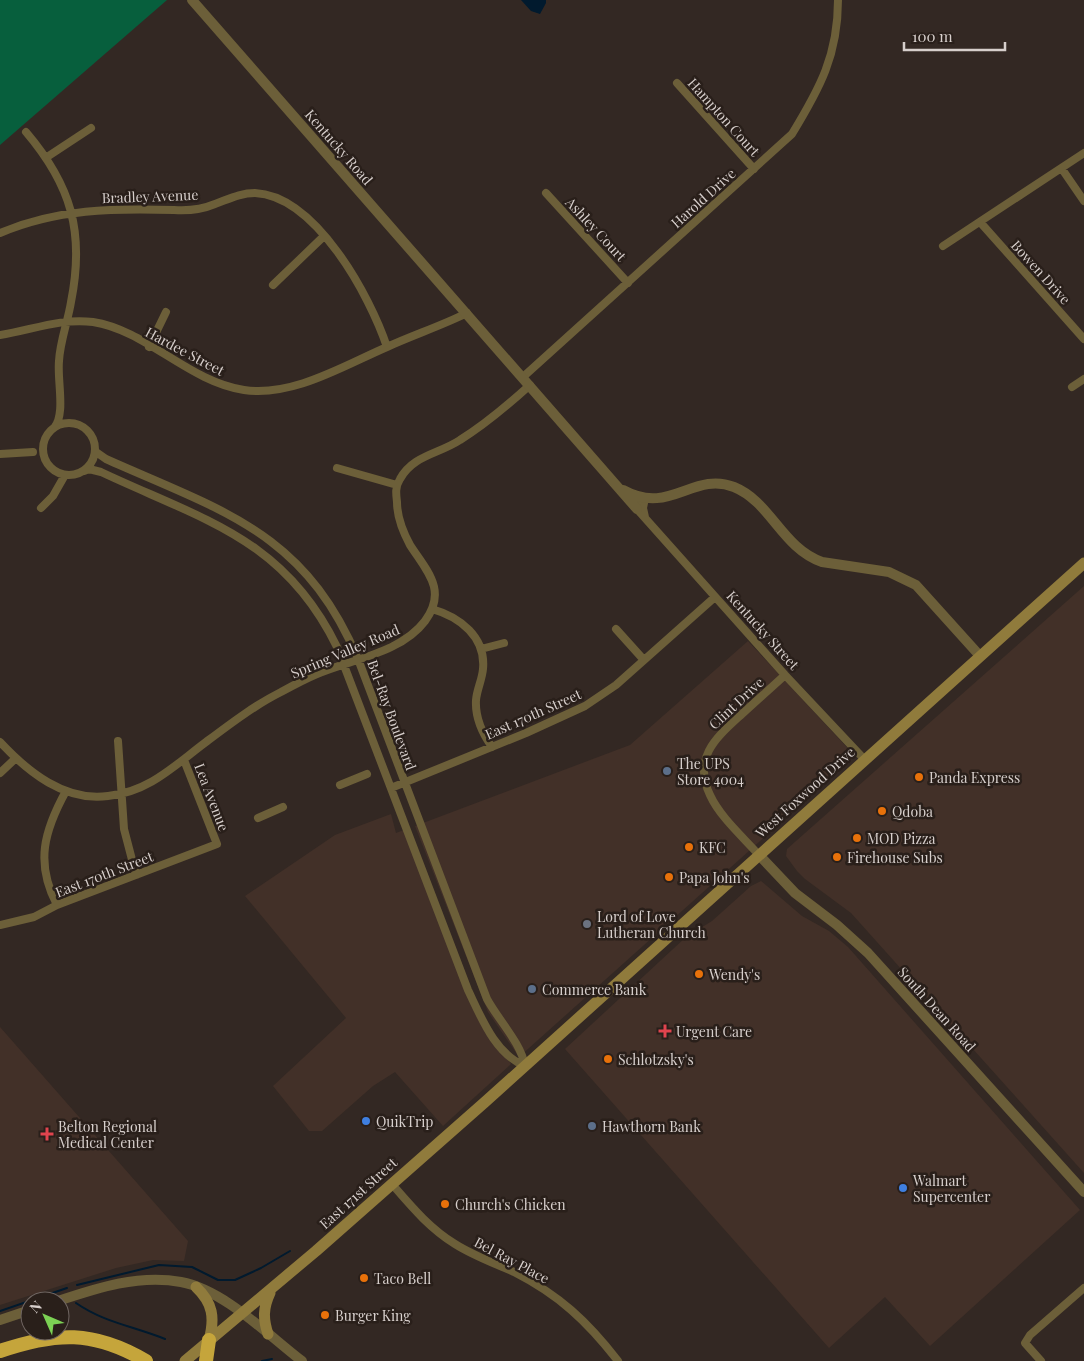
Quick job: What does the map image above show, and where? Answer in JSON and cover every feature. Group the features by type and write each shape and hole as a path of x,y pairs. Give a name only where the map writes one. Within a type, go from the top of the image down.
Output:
{"highway":[{"path":"0,1351 40,1339 60,1336 83,1336 127,1350 146,1361"},
{"path":"206,1361 209,1340"}],"main road":[{"name":"West Foxwood Drive","path":"549,1045 864,759 1084,564"},
{"name":"East 171st Street","path":"185,1361 272,1289 549,1045"},
{"path":"196,1287 207,1297 212,1310 212,1327 209,1340"},
{"path":"268,1334 263,1319 265,1304 272,1289"}],"street":[{"name":"Kentucky Road","path":"192,0 467,313"},
{"name":"Harold Drive","path":"523,377 792,134 814,98 830,63 837,24 838,0"},
{"name":"Hampton Court","path":"677,83 754,169"},
{"path":"47,157 92,128"},
{"path":"0,454 32,452 43,443 54,428 61,413 58,376 74,283 76,254 71,214 62,184 47,157 26,132"},
{"path":"943,246 1084,153"},
{"path":"1062,169 1084,201"},
{"name":"Bradley Avenue","path":"0,233 35,219 71,214 121,208 189,210 217,204 237,195 256,193 276,198 299,210 338,254 362,287 372,307 387,347"},
{"name":"Ashley Court","path":"546,193 628,283"},
{"name":"Bowen Drive","path":"980,222 1084,338"},
{"path":"273,285 323,236"},
{"path":"150,347 166,312"},
{"name":"Hardee Street","path":"0,335 38,325 67,322 94,323 109,326 217,384 260,391 272,391 327,374 467,313"},
{"path":"467,313 638,509"},
{"path":"1072,387 1084,379"},
{"path":"492,747 483,733 477,712 477,689 482,669 481,649 473,632 464,624 454,617 432,609 433,582 425,564 404,532 397,507 397,485 412,464 459,441 489,421 530,385"},
{"path":"61,413 88,432 92,437 96,452 92,463 84,471"},
{"path":"54,428 65,424 77,425"},
{"path":"43,443 45,461"},
{"path":"32,452 45,461 52,469 64,475 53,496 41,508"},
{"name":"Bel-Ray Boulevard","path":"96,452 106,459 224,512 259,532 288,554 322,592 338,615 358,658 404,784 488,999 507,1032 522,1051 525,1066"},
{"path":"337,468 397,485"},
{"name":"Bel-Ray Boulevard","path":"64,475 89,469 101,472 213,523 251,544 282,568 308,597 327,627 343,664 475,1005 501,1048 512,1061 525,1066"},
{"path":"620,488 641,497 663,499 710,484 734,487 750,497 794,546 811,558 822,562 889,572 916,585 980,656"},
{"path":"638,509 641,497"},
{"path":"641,497 645,517"},
{"name":"Kentucky Street","path":"638,509 785,675 864,759"},
{"path":"251,544 259,532"},
{"name":"East 170th Street","path":"391,788 492,747 585,706 616,685 715,597"},
{"name":"Spring Valley Road","path":"0,742 16,758 48,783 66,791 97,797 121,794 147,785 265,701 316,674 402,642 419,628 432,609"},
{"path":"616,629 643,659"},
{"path":"481,649 504,643"},
{"name":"Clint Drive","path":"758,855 716,805 707,787 705,767 710,748 722,731 785,675"},
{"path":"118,741 124,829 136,875"},
{"path":"0,773 16,758"},
{"name":"Lea Avenue","path":"184,760 217,844"},
{"path":"340,785 367,774"},
{"path":"57,905 46,880 43,855 53,817 66,791"},
{"path":"258,818 283,807"},
{"name":"East 170th Street","path":"0,925 34,917 57,905 217,844"},
{"name":"South Dean Road","path":"758,855 796,893 837,925 868,953 1084,1192"},
{"path":"437,909 450,904"},
{"path":"475,1005 488,999"},
{"name":"Bel Ray Place","path":"391,1183 425,1221 455,1244 529,1280 570,1308 596,1333 618,1361"},
{"path":"70,1297 128,1282 182,1282 228,1303 302,1361"},
{"path":"1041,1361 1025,1344 1030,1335 1084,1288"},
{"path":"0,1320 20,1313"}],"shaded area":[{"path":"1084,586 1084,1173 851,913 805,879 786,856 787,849"},
{"path":"748,641 855,756 519,1057 488,1012 415,826 630,745"},
{"path":"391,814 396,833 404,830 487,1032 511,1064 443,1126 395,1072 373,1086 322,1131 309,1131 273,1086 346,1018 245,896 335,835"},
{"path":"761,881 802,916 829,931 848,947 1080,1210 930,1346 885,1297 829,1348 565,1049 686,937 712,921 751,886"},
{"name":"Belton Regional Medical Center","path":"0,1027 188,1241 184,1261 153,1260 116,1268 44,1291 20,1291 20,1299 0,1305"}],"green space":[{"path":"0,0 167,0 0,145"}],"water":[{"path":"521,0 546,0 546,3 540,14 531,11"}],"waterway":[{"path":"77,1285 159,1265 192,1267 218,1280 235,1280 261,1268 290,1251"},
{"path":"0,1311 67,1288"},
{"path":"76,1303 108,1320 165,1339"},
{"path":"262,1361 272,1359"}],"place":[{"name":"The UPS Store 4004","path":"667,771"},
{"name":"Panda Express","path":"919,777"},
{"name":"Qdoba","path":"882,811"},
{"name":"MOD Pizza","path":"857,838"},
{"name":"KFC","path":"689,847"},
{"name":"Firehouse Subs","path":"837,857"},
{"name":"Papa John's","path":"669,877"},
{"name":"Lord of Love Lutheran Church","path":"587,924"},
{"name":"Wendy's","path":"699,974"},
{"name":"Commerce Bank","path":"532,989"},
{"name":"Urgent Care","path":"665,1031"},
{"name":"Schlotzsky's","path":"608,1059"},
{"name":"QuikTrip","path":"366,1121"},
{"name":"Hawthorn Bank","path":"592,1126"},
{"name":"Belton Regional Medical Center","path":"47,1134"},
{"name":"Walmart Supercenter","path":"903,1188"},
{"name":"Church's Chicken","path":"445,1204"},
{"name":"Taco Bell","path":"364,1278"},
{"name":"Burger King","path":"325,1315"}]}
